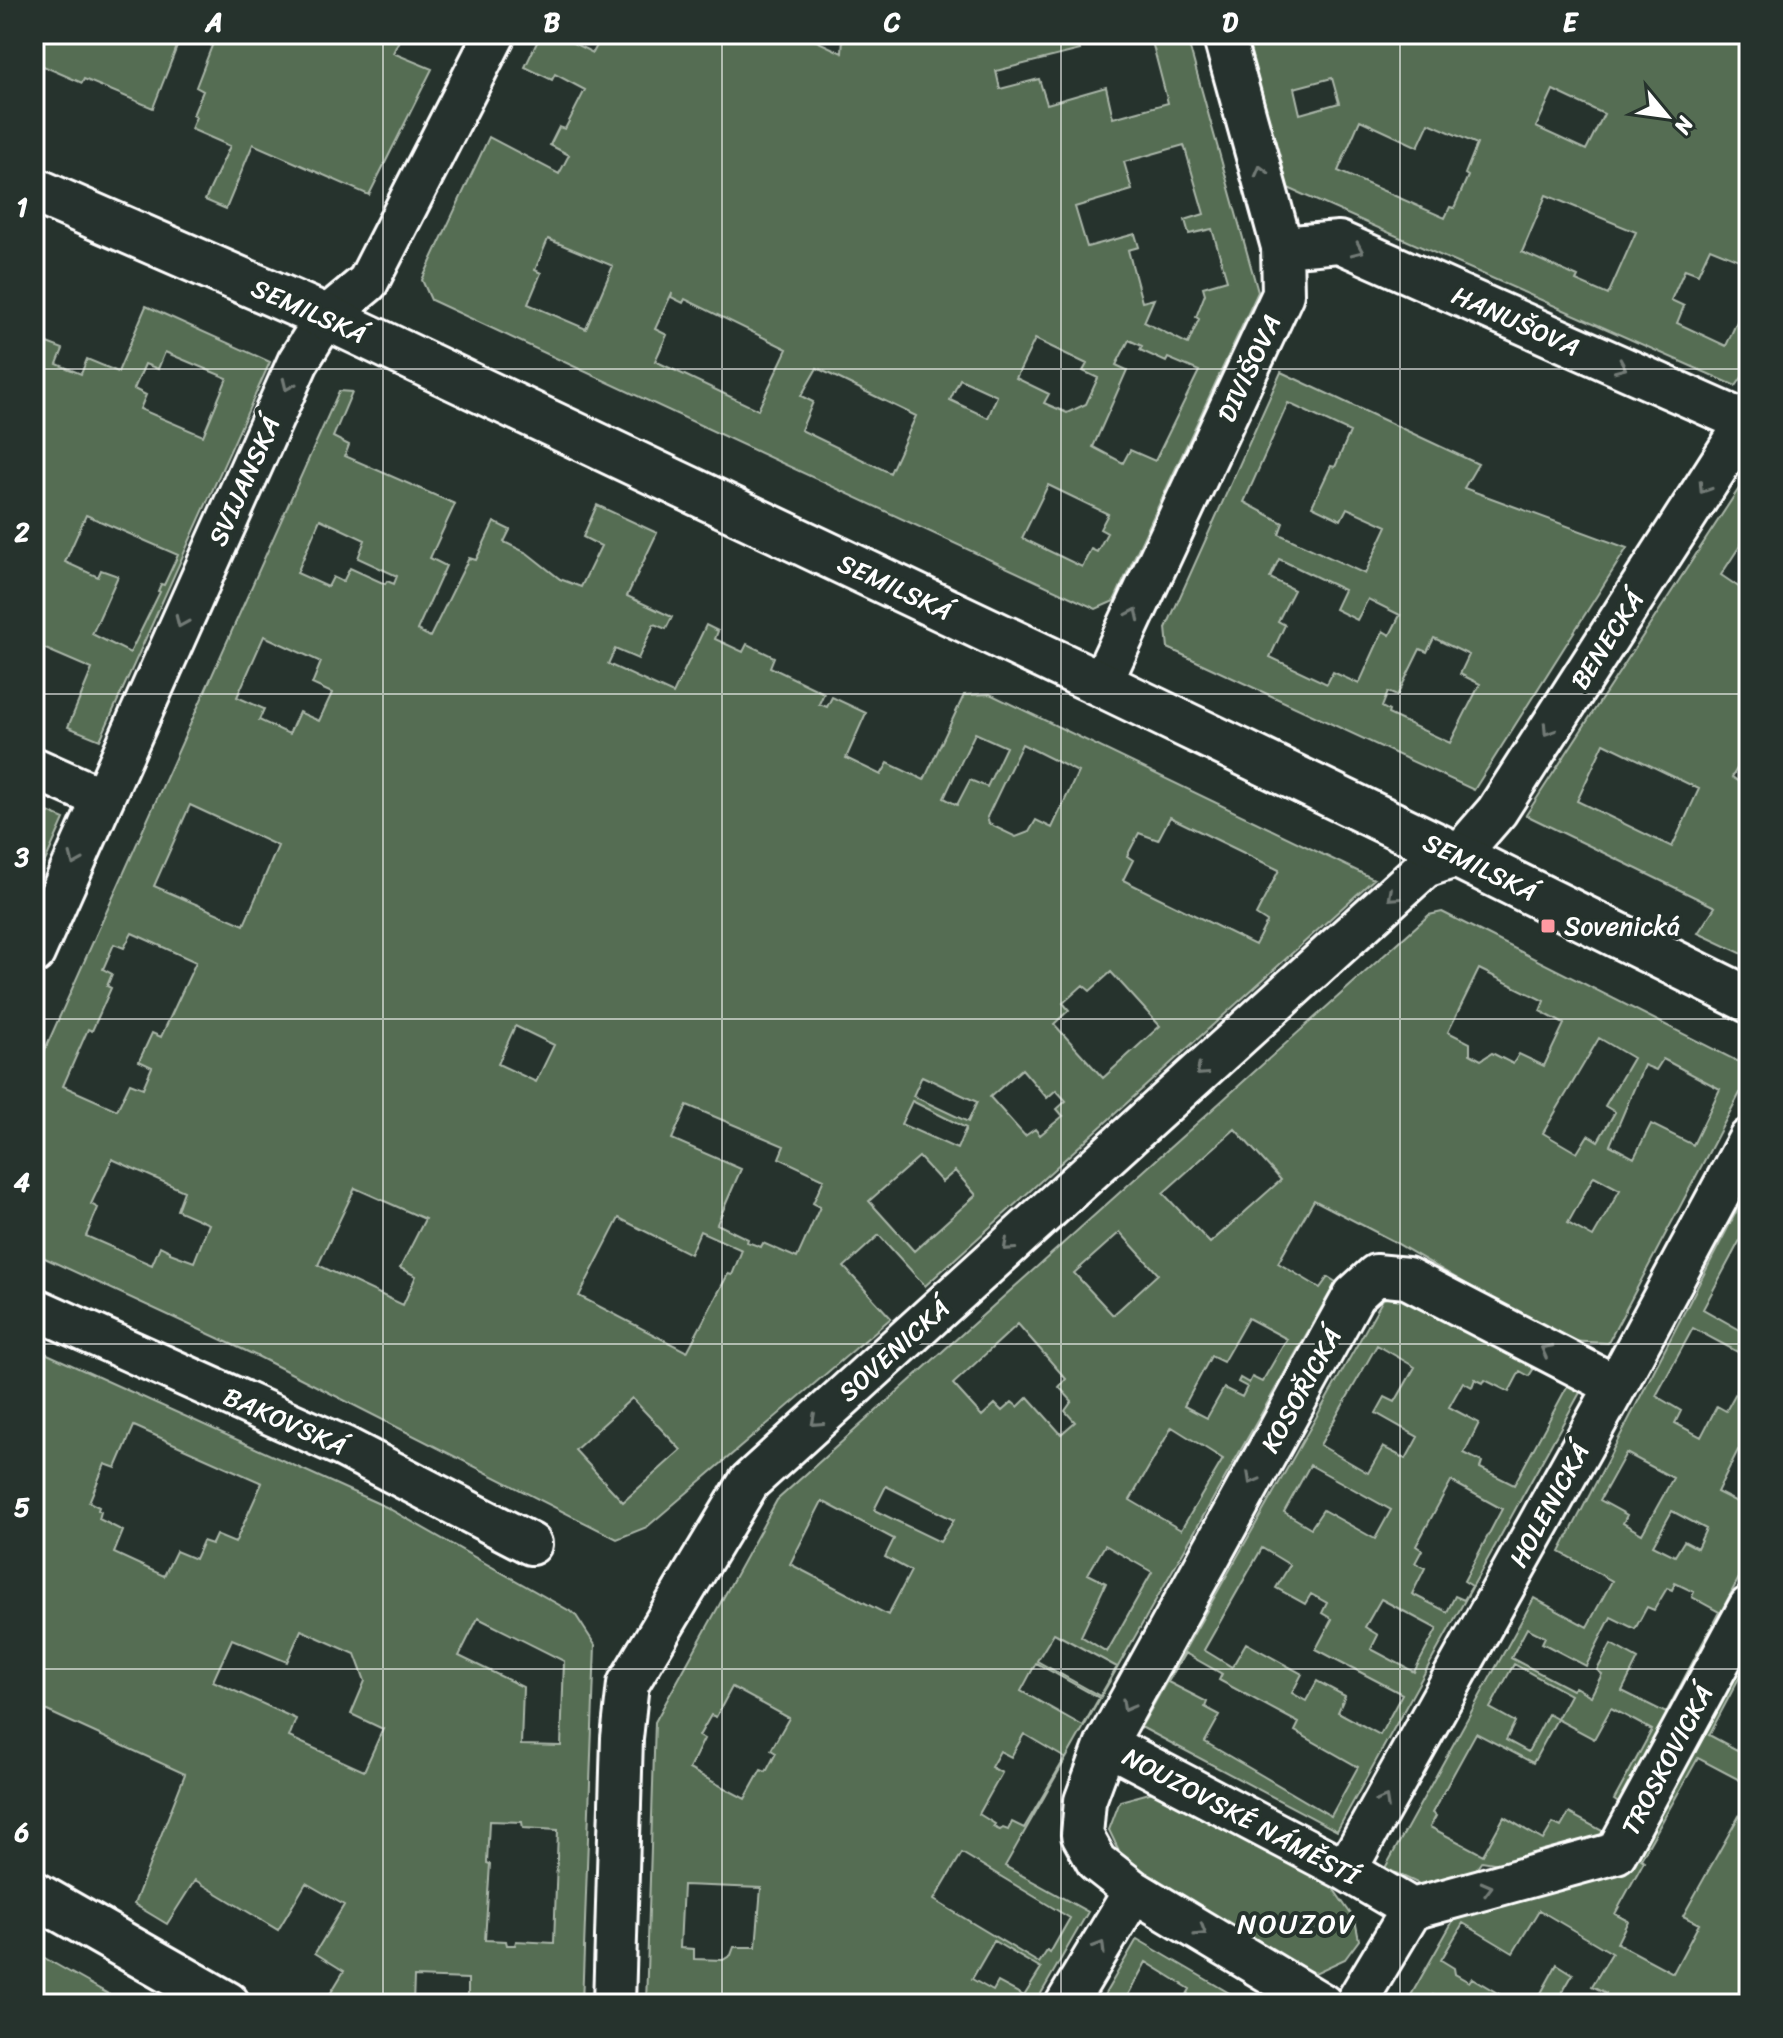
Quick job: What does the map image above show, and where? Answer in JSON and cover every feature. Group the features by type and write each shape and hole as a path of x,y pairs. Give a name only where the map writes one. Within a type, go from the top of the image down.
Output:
{"street":[{"name":"SVIJANSKÁ","path":"34,953 298,362 326,317 368,282 495,34"},
{"name":"DIVIŠOVA","path":"1101,684 1283,294 1282,247 1223,34"},
{"name":"SEMILSKÁ","path":"34,190 326,317 1101,684 1749,1000"},
{"name":"HANUŠOVA","path":"1282,247 1339,242 1748,420"},
{"name":"BENECKÁ","path":"1458,856 1502,802 1748,420"},
{"path":"34,768 101,798"},
{"name":"SOVENICKÁ","path":"614,2004 622,1738 628,1684 749,1482 1425,867 1458,856"},
{"name":"HOLENICKÁ","path":"1346,1870 1616,1386 1749,1139"},
{"name":"KOSOŘICKÁ","path":"1106,1744 1354,1295 1376,1275 1407,1278 1616,1386"},
{"name":"BAKOVSKÁ","path":"34,1308 344,1447 531,1544"},
{"name":"TROSKOVICKÁ","path":"1412,1909 1616,1853 1749,1607"},
{"name":"NOUZOVSKÉ NÁMĚSTÍ","path":"1322,2004 1134,1891 1097,1862 1082,1835 1085,1801 1106,1744 1346,1870 1412,1909"},
{"path":"1066,2004 1134,1891"},
{"path":"34,1894 227,2004"},
{"path":"1355,2004 1412,1909"}],"green space":[{"path":"34,34 402,34 393,53 432,69 369,195 253,144 226,209 205,200 230,146 191,129 203,91 196,87 213,43 201,38 197,44 180,39 153,108 34,62"},
{"path":"541,34 562,34 561,37 593,53 603,34 802,34 842,53 843,37 838,34 1075,34 1080,50 996,71 1000,89 1039,79 1047,104 1106,87 1113,118 1168,103 1150,34 1186,34 1258,292 1114,601 1096,609 431,300 422,280 489,137 559,174 569,155 550,145 559,127 565,129 585,90 555,74 552,80 525,67","holes":["1184,145 1204,214 1185,220 1189,234 1212,229 1227,280 1203,287 1205,294 1196,317 1199,319 1188,344 1144,322 1154,299 1142,302 1128,250 1139,247 1135,234 1087,247 1075,207 1132,190 1124,162","548,239 613,266 586,329 528,304 541,273 535,270","672,293 671,297 683,303 685,299 787,349 758,410 655,361 667,335 655,329","1035,339 1087,364 1083,371 1098,378 1086,404 1067,413 1044,403 1049,394 1016,378","1129,340 1142,346 1140,350 1166,362 1168,358 1199,371 1155,461 1130,450 1123,463 1093,447 1127,370 1116,365","817,368 916,416 890,473 801,430 813,402 801,396","960,379 997,396 988,418 950,400","1048,485 1108,514 1100,529 1107,533 1097,552 1091,549 1082,567 1022,538"]},
{"path":"1245,34 1749,34 1749,264 1710,248 1698,274 1685,269 1671,300 1684,306 1677,323 1726,346 1749,295 1749,367 1736,386 1288,188","holes":["1332,78 1339,103 1300,114 1294,88","1553,90 1604,114 1586,150 1536,127","1360,120 1418,147 1429,123 1477,144 1465,174 1468,176 1454,208 1450,207 1445,218 1338,171","1546,195 1636,232 1608,295 1576,281 1578,277 1522,252"]},
{"path":"146,306 270,362 100,740 68,727 92,669 34,644 34,338 63,349 57,364 81,374 87,359 118,372","holes":["165,352 227,378 203,436 140,409 146,395 134,389 145,364 158,369","86,515 178,555 164,585 161,584 130,653 92,634 118,576 101,570 98,577 65,562"]},
{"path":"1281,372 1478,464 1464,488 1627,548 1474,790 1168,648 1166,628","holes":["1288,403 1350,432 1335,467 1331,466 1312,506 1341,520 1347,508 1387,526 1365,574 1279,534 1283,523 1244,502","1279,559 1344,590 1335,609 1357,620 1368,599 1400,615 1390,635 1383,631 1359,684 1333,672 1327,684 1270,657 1285,625 1278,621 1294,590 1270,578","1434,638 1469,655 1460,674 1480,684 1450,743 1388,714 1389,711 1382,707 1388,692 1397,696 1420,649 1427,652"]},
{"path":"339,391 352,392 333,437 349,445 345,456 455,504 430,558 446,566 417,630 430,637 469,558 476,560 494,522 510,530 504,542 527,553 560,579 581,587 601,546 583,537 597,505 657,533 627,596 672,617 666,629 654,624 638,659 615,649 608,664 673,694 706,625 718,631 715,639 743,652 747,644 774,657 770,667 824,693 819,704 827,707 832,697 866,713 846,758 881,775 888,763 924,780 964,695 990,694 1374,879 925,1286 879,1235 844,1267 891,1318 647,1527 617,1539 259,1357 34,1253 34,1074","holes":["320,519 365,540 358,558 397,576 394,584 387,581 385,584 350,568 343,582 333,577 328,587 297,573","264,636 321,662 312,684 332,693 319,721 299,712 289,734 259,720 264,709 237,697","975,733 1006,747 987,787 970,780 957,805 944,798","1022,744 1078,772 1052,828 1036,820 1029,832 1016,837 989,824 987,817","190,805 278,846 244,925 154,886","1170,817 1279,870 1256,915 1267,922 1255,945 1123,880 1133,860 1127,856 1139,833 1158,840","132,933 196,962 161,1037 152,1033 139,1061 152,1067 143,1088 130,1083 117,1110 63,1086 88,1029 92,1031 111,988 107,986 112,974 103,969 114,944 124,948","1111,972 1160,1026 1103,1078 1054,1024 1069,1010 1063,1003 1083,985 1090,991","515,1026 554,1045 536,1082 498,1064","1022,1069 1047,1098 1056,1090 1066,1101 1057,1109 1063,1116 1040,1135 1035,1129 1025,1136 990,1097","922,1076 977,1102 968,1122 913,1096","912,1101 966,1128 957,1149 901,1124","687,1105 784,1146 779,1158 824,1179 813,1203 820,1207 797,1258 763,1243 761,1247 747,1242 748,1239 717,1224 741,1169 672,1139","919,1157 942,1182 955,1171 976,1195 914,1251 869,1201","112,1159 184,1191 177,1210 209,1224 194,1262 160,1246 152,1265 86,1236 98,1208 91,1204","355,1188 425,1219 400,1268 416,1276 403,1305 318,1265","619,1218 690,1254 700,1231 742,1250 732,1275 728,1274 687,1352 579,1296","632,1398 681,1450 623,1502 575,1450"]},
{"path":"1749,473 1749,532 1721,575 1749,594 1749,748 1732,777 1749,788 1749,957 1698,933 1715,907 1526,815","holes":["1604,743 1699,789 1672,847 1577,801"]},
{"path":"34,806 64,819 34,886"},
{"path":"1442,912 1749,1067 1749,1076 1608,1343 1564,1341 1391,1240 1314,1200 1278,1263 1320,1288 1328,1277 1336,1282 1005,1866 1088,1912 1035,2004 646,2004 655,1722 777,1500 1429,915","holes":["1479,969 1544,1001 1540,1011 1564,1024 1544,1066 1519,1054 1513,1064 1492,1053 1481,1060 1470,1054 1470,1043 1448,1032","1599,1038 1633,1058 1605,1106 1615,1112 1598,1141 1588,1135 1577,1153 1543,1133","1663,1059 1720,1089 1693,1145 1651,1124 1634,1158 1610,1145 1644,1065 1656,1070","1235,1129 1281,1180 1210,1243 1163,1193","1594,1176 1620,1190 1593,1237 1568,1223","1120,1232 1158,1274 1113,1315 1074,1273","1248,1318 1287,1339 1262,1382 1252,1377 1249,1383 1240,1378 1238,1382 1247,1387 1242,1397 1224,1388 1207,1418 1184,1406 1211,1356 1223,1362","1018,1324 1066,1379 1059,1387 1072,1401 1065,1411 1075,1422 1061,1434 1028,1397 1018,1407 1012,1402 1002,1411 995,1404 982,1416 953,1384","1172,1427 1223,1459 1181,1530 1130,1500","886,1486 954,1520 940,1542 874,1510","822,1501 894,1539 885,1557 911,1571 888,1615 790,1564","1105,1545 1152,1572 1107,1652 1081,1636 1106,1583 1088,1574","1054,1633 1117,1667 1100,1696 1037,1661","1036,1663 1099,1698 1083,1726 1021,1691","732,1687 789,1718 771,1750 776,1753 766,1772 761,1770 745,1799 689,1769 704,1739 699,1736 711,1715 716,1717","1024,1734 1065,1758 1024,1828 1012,1822 1008,1830 993,1827 995,1824 979,1814 1002,1773 991,1767 1000,1751 1011,1757","962,1853 1070,1918 1050,1953 1047,1951 1039,1963 934,1900","683,1885 761,1888 756,1947 734,1947 731,1955 723,1960 694,1959 694,1949 680,1948","994,1941 1041,1969 1024,1996 998,1982 993,1991 972,1979"]},
{"path":"1749,1187 1749,1227 1703,1309 1749,1335 1749,1358 1693,1328 1656,1396 1681,1411 1675,1423 1701,1437 1717,1406 1726,1411 1749,1369 1749,1455 1738,1450 1717,1492 1749,1508 1749,1559 1631,1782 1609,1834 1500,1864 1482,1861 1470,1878 1430,1889 1385,1868 1534,1598 1587,1627 1612,1581 1560,1552","holes":["1626,1453 1673,1478 1642,1534 1623,1523 1627,1515 1600,1500","1672,1511 1706,1529 1697,1548 1684,1541 1675,1556 1653,1545","1675,1583 1694,1592 1692,1597 1719,1612 1666,1713 1622,1691 1638,1659 1611,1644 1597,1670 1602,1674 1591,1696 1575,1687 1572,1690 1511,1658 1527,1628 1545,1637 1542,1643 1586,1666 1611,1617 1635,1629 1647,1607 1654,1610 1667,1588 1672,1590","1514,1664 1570,1695 1557,1719 1548,1714 1528,1752 1506,1740 1515,1722 1490,1708","1611,1708 1652,1730 1614,1800 1620,1804 1604,1832 1569,1813 1561,1827 1553,1823 1543,1840 1504,1817 1483,1855 1430,1827 1436,1816 1432,1813 1476,1733 1533,1763 1557,1719 1594,1739"]},
{"path":"1402,1293 1582,1389 1337,1831 1141,1727 1383,1299","holes":["1377,1345 1415,1367 1395,1402 1385,1397 1376,1413 1418,1437 1406,1459 1383,1447 1368,1473 1320,1445","1536,1365 1569,1383 1514,1485 1480,1468 1482,1462 1464,1453 1479,1423 1449,1407 1463,1382 1472,1387 1475,1379 1483,1383 1485,1380 1509,1392 1520,1371 1529,1376","1310,1465 1391,1510 1375,1539 1323,1510 1311,1528 1284,1512","1451,1481 1502,1509 1464,1581 1472,1586 1464,1600 1455,1596 1447,1612 1412,1594 1425,1568 1415,1563 1422,1550 1416,1546","1262,1548 1290,1565 1276,1588 1305,1604 1311,1594 1327,1603 1322,1613 1332,1619 1316,1649 1402,1694 1380,1735 1338,1712 1345,1696 1317,1681 1306,1701 1292,1693 1302,1674 1246,1643 1232,1667 1204,1650","1381,1599 1437,1629 1414,1672 1371,1649 1378,1635 1365,1627","1185,1653 1222,1674 1219,1680 1299,1723 1295,1731 1358,1767 1331,1816 1205,1742 1220,1715 1205,1707 1207,1702 1168,1682"]},
{"path":"34,1348 386,1507 575,1614 595,1645 582,2004 468,2004 468,1979 414,1977 413,2004 324,2004 344,1971 315,1953 344,1905 306,1883 278,1930 195,1880 167,1924 134,1904 185,1774 34,1705 34,1409 39,1397 34,1394","holes":["134,1426 262,1483 235,1543 216,1535 212,1544 203,1541 195,1559 176,1551 164,1576 114,1553 123,1531 99,1519 99,1507 89,1502 105,1464 116,1468","478,1618 564,1661 561,1746 521,1745 523,1687 459,1656","301,1630 355,1654 365,1681 351,1714 383,1729 364,1771 289,1737 296,1719 213,1681 232,1639 287,1662","489,1821 522,1822 523,1828 558,1830 554,1943 516,1941 515,1945 507,1945 506,1941 485,1940 490,1864 487,1863"]},
{"path":"1749,1632 1749,1659 1709,1735 1749,1753 1749,1785 1698,1758 1641,1859 1644,1861 1615,1914 1628,1921 1617,1943 1673,1973 1699,1924 1683,1916 1749,1798 1749,2004 1599,2004 1606,1993 1592,1986 1612,1953 1539,1910 1513,1953 1463,1923 1441,1960 1454,1968 1455,1974 1469,1982 1472,1978 1516,2004 1489,2004 1472,1993 1464,2004 1448,2004 1433,1995 1426,2004 1406,2004 1458,1912 1627,1862"},
{"path":"1153,1792 1185,1800 1241,1830 1332,1887 1355,1920 1359,1940 1345,1959 1315,1973 1288,1963 1125,1863 1109,1830 1120,1801"},
{"path":"1137,1939 1248,2004 1182,2004 1190,1989 1146,1962 1123,2004 1099,2004"},
{"path":"34,1952 126,2004 62,2004 51,1998 47,2004 34,2004"},
{"path":"1557,1964 1573,1974 1562,1993 1581,2004 1535,2004"}],"place":[{"name":"Sovenická","path":"1548,926"}],"district":[{"name":"NOUZOV","path":"1297,1923"}]}
